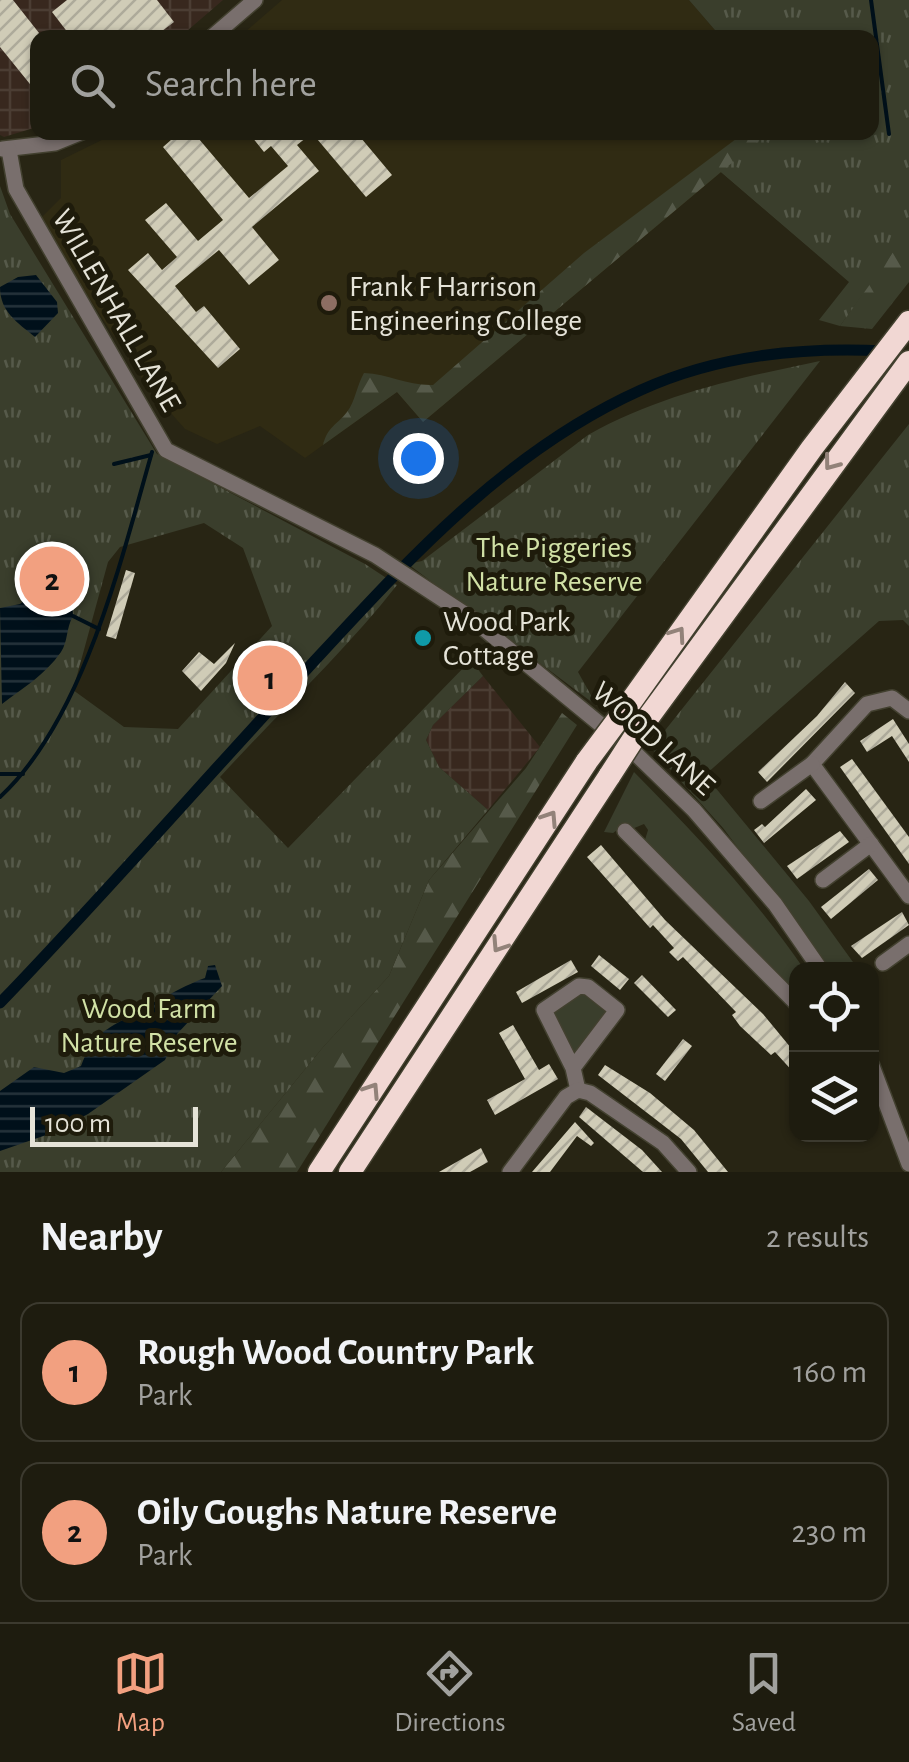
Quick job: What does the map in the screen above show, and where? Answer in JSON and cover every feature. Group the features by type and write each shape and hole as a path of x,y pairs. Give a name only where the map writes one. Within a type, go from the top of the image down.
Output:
{"highway":[{"path":"350,1172 610,776 630,722 861,382 909,322"},
{"path":"319,1172 587,761 630,722 909,362"}],"street":[{"path":"220,30 255,0"},
{"path":"5,149 62,140"},
{"name":"WILLENHALL LANE","path":"5,149 16,190 166,450 418,582"},
{"name":"WOOD LANE","path":"418,582 470,618 635,753 750,872 814,962"},
{"path":"759,802 812,764 867,704 892,698 909,711"},
{"path":"812,764 909,896"},
{"path":"645,826 629,835 789,996"},
{"path":"821,881 871,844"},
{"path":"883,964 909,944"},
{"path":"573,1068 617,1010 588,987 579,986 544,1006 584,1092 662,1143 689,1172"},
{"path":"879,1085 909,1164"},
{"path":"510,1172 566,1097 584,1092"}],"shaded area":[{"path":"0,0 223,0 188,30 30,30 30,129 0,135"},
{"path":"282,0 689,0 715,30 247,30"},
{"name":"Frank F Harrison Engineering College","path":"102,140 760,140 423,422 397,392 305,458 260,426 217,444 185,429 147,386 38,221 61,198 61,160"},
{"path":"483,676 540,747 488,810 439,767 426,740 433,725"}],"green space":[{"path":"689,0 909,0 909,230 840,326 819,320 849,282 721,172 760,140 879,140 879,30 715,30"},
{"path":"909,0 909,282 872,329 840,326 863,293 721,172 423,422 397,392 323,445 330,430 350,408 364,373 433,385 584,253 735,140 879,140 879,31"},
{"name":"Wood Farm Nature Reserve","path":"0,186 10,214 157,454 365,564 397,585 333,659 220,777 288,848 471,660 483,676 433,725 426,740 439,767 488,810 429,880 389,976 324,1046 221,1172 0,1172","holes":["204,523 243,548 272,626 178,729 124,727 73,690 108,562 120,547"]},
{"name":"The Piggeries Nature Reserve","path":"820,361 578,672 597,706 408,564 422,561 588,435 616,421 701,389"},
{"path":"909,424 909,626 903,620 879,621 705,775 651,748"},
{"path":"562,713 577,725 297,1172 221,1172 324,1046 389,976 429,880 526,768"},
{"path":"651,748 705,775 809,901 853,962 824,962 723,828"},
{"path":"634,772 724,867 799,962 789,962 789,986 644,843 648,830 644,824 632,829 626,824 613,833 604,832"},
{"path":"583,991 604,1007 607,1016 578,1057 556,1025 554,1010"}],"water":[{"path":"36,275 57,302 58,313 35,337 6,310 0,287 18,277"},
{"path":"35,592 72,600 73,616 65,644 48,668 2,704 0,608 20,604"},
{"path":"215,965 222,986 177,1034 165,1060 88,1114 52,1133 0,1151 0,1091 34,1067 64,1073 81,1066 92,1043 103,1032 205,978 208,966"}],"building":[{"path":"0,0 13,0 37,30 30,30 30,84 0,47"},
{"path":"67,0 157,0 174,22 164,30 66,30 52,12"},
{"path":"171,140 200,140 249,198 288,166 271,146 264,152 254,140 303,140 297,145 319,171 252,227 279,260 249,285 219,250 175,286 196,312 204,306 240,349 218,368 128,270 148,253 162,270 177,257 145,220 166,203 198,241 223,220 163,147"},
{"path":"318,140 363,140 392,175 366,197"},
{"path":"126,570 135,573 116,639 106,636"},
{"path":"235,643 226,663 201,691 182,671 199,652 214,664"},
{"path":"845,682 855,693 767,782 758,772 817,716"},
{"path":"893,719 909,744 909,762 892,736 867,752 860,741"},
{"path":"852,759 909,837 909,864 840,767"},
{"path":"806,789 816,800 764,843 754,830 762,824 765,827"},
{"path":"840,831 849,842 797,879 787,866"},
{"path":"601,845 665,920 763,1014 789,1046 789,1067 740,1026 732,1015 736,1012 683,957 678,961 669,952 674,948 653,925 650,928 587,857"},
{"path":"869,869 878,880 831,919 821,907"},
{"path":"902,912 909,925 862,958 851,946"},
{"path":"599,955 629,979 620,990 591,966"},
{"path":"571,960 578,972 522,1003 516,992"},
{"path":"642,975 676,1010 668,1017 634,983"},
{"path":"513,1025 539,1070 549,1064 558,1079 495,1115 487,1100 525,1079 499,1033"},
{"path":"683,1039 692,1046 665,1081 656,1074"},
{"path":"605,1065 650,1093 694,1130 728,1172 708,1172 681,1139 598,1075"},
{"path":"586,1107 642,1150 662,1172 643,1172 579,1117"},
{"path":"575,1122 594,1143 591,1146 577,1136 550,1172 532,1172"},
{"path":"481,1148 488,1162 470,1172 439,1172"}],"waterway":[{"path":"871,0 875,30"},
{"path":"879,60 889,134"},
{"path":"0,1003 420,550 460,512 545,444 641,390 700,369 791,352 885,351"},
{"path":"0,797 29,764 77,682 112,588 152,452"},
{"path":"114,464 151,455"},
{"path":"73,616 99,629"},
{"path":"0,774 23,774"}],"place":[{"name":"Frank F Harrison Engineering College","path":"329,303"},
{"name":"Oily Goughs Nature Reserve","path":"52,579"},
{"name":"Wood Park Cottage","path":"423,638"},
{"name":"Rough Wood Country Park","path":"270,678"}]}
